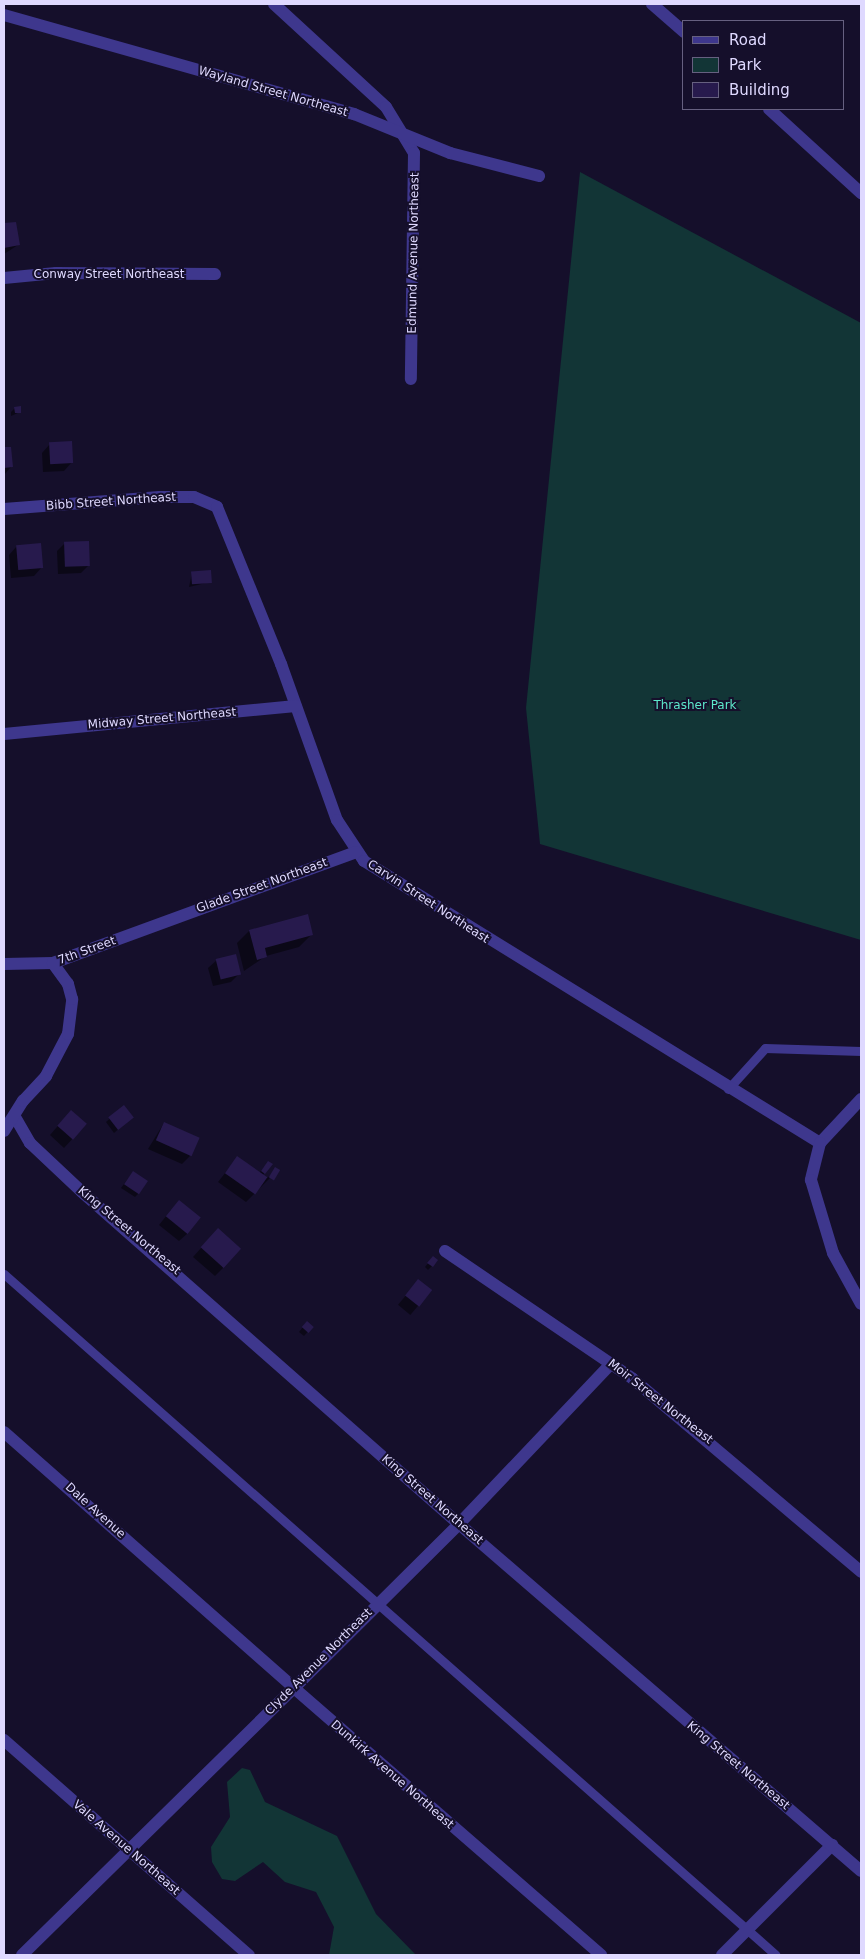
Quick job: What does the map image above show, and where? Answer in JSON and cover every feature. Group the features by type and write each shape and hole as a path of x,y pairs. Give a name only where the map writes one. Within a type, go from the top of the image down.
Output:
{"street":[{"name":"Edmund Avenue Northeast","path":"274,4 386,107 407,137 416,163 411,379"},
{"path":"652,4 682,30"},
{"name":"Wayland Street Northeast","path":"4,15 354,114 407,137 539,176"},
{"path":"770,110 861,193"},
{"name":"Conway Street Northeast","path":"4,278 56,273 215,274"},
{"name":"Bibb Street Northeast","path":"4,509 160,497 194,497 216,507"},
{"name":"Carvin Street Northeast","path":"216,507 296,706 337,820 356,852 396,884 820,1144"},
{"name":"Midway Street Northeast","path":"4,734 296,706"},
{"name":"Glade Street Northeast","path":"168,921 356,852"},
{"name":"7th Street","path":"4,964 53,964 168,921"},
{"path":"4,1131 15,1117 23,1101 46,1076 68,1034 72,999 68,984 53,964"},
{"path":"861,1099 820,1144 814,1160 813,1194 833,1253 861,1304"},
{"name":"King Street Northeast","path":"15,1117 30,1143 82,1192 459,1524 861,1871"},
{"name":"Moir Street Northeast","path":"444,1251 611,1364 719,1448 861,1572"},
{"name":"Clyde Avenue Northeast","path":"22,1955 459,1524 611,1364"},
{"name":"Dale Avenue","path":"4,1432 184,1592"},
{"name":"Dunkirk Avenue Northeast","path":"184,1592 601,1955"},
{"name":"Vale Avenue Northeast","path":"4,1740 249,1955"},
{"path":"722,1955 832,1845"}],"lane":[{"path":"728,1089 765,1048 861,1051"},
{"path":"4,1274 776,1955"}],"green space":[{"name":"Thrasher Park","path":"580,172 861,323 861,940 540,844 526,708"},
{"path":"242,1768 250,1770 265,1802 337,1836 376,1914 416,1955 329,1955 334,1927 316,1892 285,1882 263,1862 235,1881 222,1879 212,1862 211,1847 230,1817 227,1782"}],"building":[{"path":"16,222 20,245 4,248 4,223"},
{"path":"21,406 21,413 15,413 14,407"},
{"path":"72,441 73,463 50,464 49,442"},
{"path":"4,447 11,447 13,467 4,468"},
{"path":"89,541 90,566 65,567 64,542"},
{"path":"41,543 43,568 18,570 16,545"},
{"path":"211,570 212,583 192,584 191,571"},
{"path":"308,914 313,935 265,948 267,957 257,960 249,930"},
{"path":"236,954 241,974 221,979 216,959"},
{"path":"124,1105 134,1118 118,1130 108,1117"},
{"path":"71,1110 87,1124 73,1140 57,1126"},
{"path":"164,1122 200,1138 191,1156 156,1140"},
{"path":"237,1156 267,1177 255,1194 225,1173"},
{"path":"268,1161 273,1164 265,1174 261,1171"},
{"path":"275,1167 280,1170 274,1180 269,1177"},
{"path":"133,1171 148,1181 139,1194 124,1184"},
{"path":"179,1200 201,1218 188,1234 166,1216"},
{"path":"218,1228 241,1249 224,1268 201,1247"},
{"path":"433,1256 438,1260 433,1267 427,1263"},
{"path":"418,1279 432,1290 419,1307 405,1296"},
{"path":"307,1321 314,1327 309,1333 302,1327"}]}
